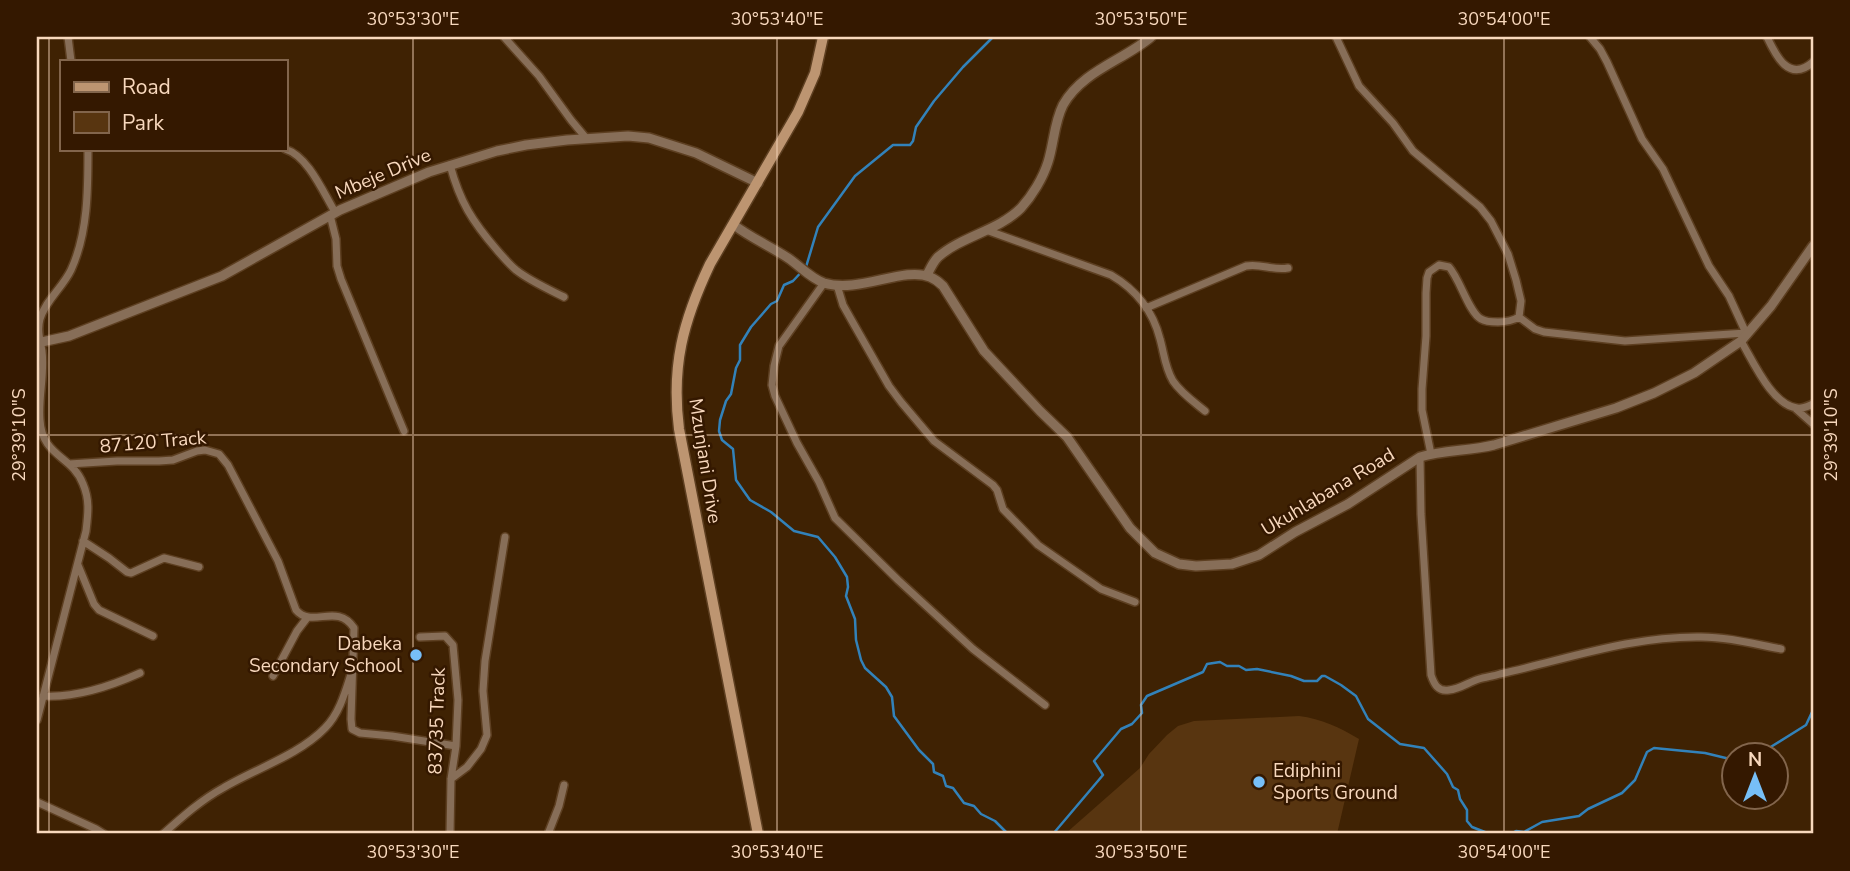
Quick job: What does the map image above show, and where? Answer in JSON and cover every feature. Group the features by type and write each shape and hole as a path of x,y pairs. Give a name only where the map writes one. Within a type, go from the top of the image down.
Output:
{"main road":[{"name":"Mzunjani Drive","path":"758,834 685,462 676,406 677,362 691,309 710,264 783,140 808,90 815,73 823,37"}],"street":[{"path":"68,37 71,60"},
{"path":"503,37 539,76 586,138"},
{"path":"734,225 824,283 861,285 911,275 927,275 936,259 954,246 1011,216 1027,200 1047,163 1058,119 1069,96 1092,75 1152,37"},
{"path":"1336,37 1359,86 1393,123 1413,151 1480,207 1491,221 1508,254 1516,280 1521,301 1519,317"},
{"path":"1590,37 1607,62 1639,133 1662,169 1709,266 1729,296 1744,337 1773,393 1796,408 1813,424"},
{"path":"1768,37 1781,62 1787,66 1804,69 1813,62"},
{"name":"Mbeje Drive","path":"39,343 69,336 222,276 332,214 429,172 526,145 586,138 649,138 696,153 758,183"},
{"path":"37,720 89,508 88,497 79,476 47,446 43,438 39,418 43,364 38,335 39,321 70,272 80,245 87,187 88,150"},
{"path":"287,150 302,158 332,214 337,266 341,279 404,432"},
{"path":"450,165 456,189 466,211 495,247 514,269 564,297"},
{"path":"985,230 1111,275 1126,284 1153,318 1173,382 1205,411"},
{"name":"Ukuhlabana Road","path":"927,275 943,286 977,342 992,361 1067,437 1130,528 1155,553 1172,561 1196,566 1232,564 1246,560 1348,504 1419,457 1478,449 1616,408 1694,373 1744,337 1771,306 1813,246"},
{"path":"1146,308 1246,265 1288,268"},
{"path":"1430,454 1422,410 1429,272 1439,265 1450,267 1474,313 1480,319 1511,321 1519,317"},
{"path":"824,283 779,346 772,385 778,403 819,482 830,510 841,525 973,649 1045,705"},
{"path":"837,285 843,305 889,386 934,441 993,485 1003,509 1038,545 1101,589 1135,602"},
{"path":"1519,317 1529,326 1544,332 1625,341 1744,337"},
{"path":"1796,408 1813,404"},
{"name":"87120 Track","path":"69,464 173,460 205,450 219,454 228,465 273,551 296,610 307,618"},
{"path":"1419,457 1432,675 1434,683 1442,690 1451,690 1479,679 1595,649 1634,642 1724,638 1781,649"},
{"path":"451,779 467,767 481,749 487,735 483,691 485,661 505,537"},
{"path":"83,541 131,573 164,558 199,567"},
{"path":"77,564 99,610 152,636"},
{"path":"273,676 307,618 335,616 350,622 354,628 352,729 456,746"},
{"name":"83735 Track","path":"421,637 445,636 453,645 458,700 451,779 450,834"},
{"path":"163,834 214,793 300,747 327,727 342,702 354,667"},
{"path":"43,696 64,696 81,692 140,673"},
{"path":"548,834 564,785"},
{"path":"37,802 104,834"}],"green space":[{"path":"1299,716 1330,724 1359,739 1337,834 1065,834 1140,768 1149,754 1178,726 1194,721"}],"waterway":[{"path":"993,37 934,101 916,127 910,145 893,145 855,176 818,227 806,267 793,281 784,285 777,301 771,304 751,327 740,345 740,360 731,394 720,420 719,431 722,440 733,449 736,480 750,500 771,512 794,531 818,537 835,557 847,577 846,596 855,619 861,660 865,668 886,687 892,697 894,716 933,764 934,772 943,776 946,786 953,788 964,803 974,806 1008,834"},
{"path":"1053,834 1103,775 1094,761 1121,729 1132,724 1142,713 1141,705 1147,696 1203,672 1207,664 1220,662 1227,666 1257,669 1304,681 1317,681 1325,676 1341,685 1356,696 1368,719 1400,744 1424,748 1458,790 1467,810 1467,821 1472,827 1490,834"},
{"path":"1779,742 1806,725 1813,710"},
{"path":"1510,834 1516,831 1524,832 1542,822 1579,816 1622,793 1635,780 1647,752 1654,748 1720,757"}],"place":[{"name":"Dabeka Secondary School","path":"416,655"},
{"name":"Ediphini Sports Ground","path":"1259,782"}]}
